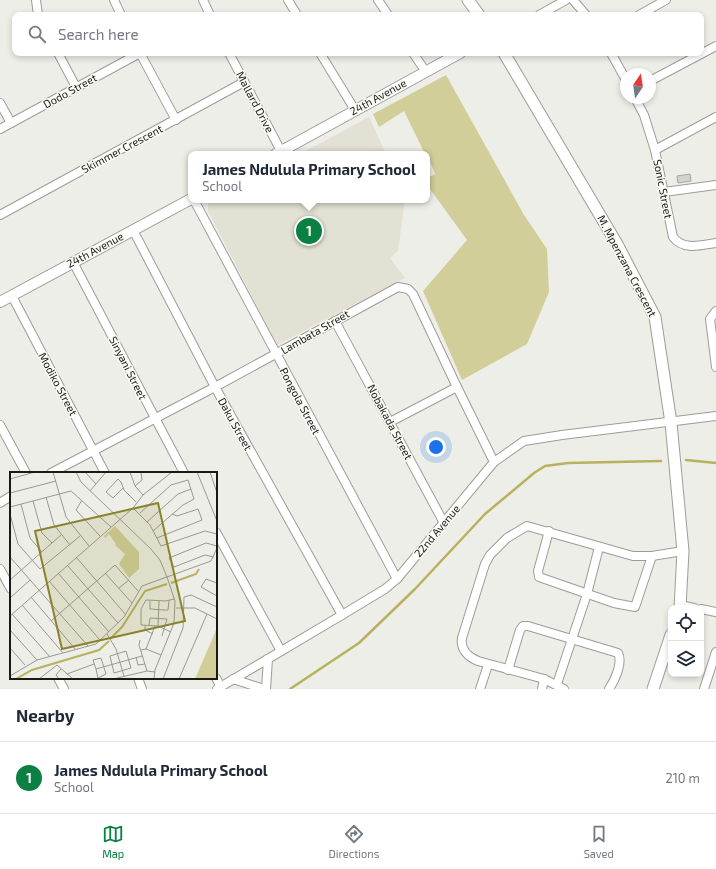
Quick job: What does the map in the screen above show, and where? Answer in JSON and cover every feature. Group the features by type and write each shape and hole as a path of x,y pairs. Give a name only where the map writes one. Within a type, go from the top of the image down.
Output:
{"main road":[{"path":"468,0 477,12"},
{"name":"M. Mpenzana Crescent","path":"506,56 617,244 655,318 671,423 683,551 680,605"},
{"path":"653,689 669,641"}],"street":[{"path":"36,0 38,12"},
{"path":"114,0 120,12"},
{"path":"203,0 209,12"},
{"path":"288,0 295,12"},
{"path":"378,0 386,12"},
{"path":"544,12 566,0"},
{"path":"573,0 583,12"},
{"path":"644,12 666,0"},
{"path":"704,52 716,46"},
{"path":"60,56 76,87"},
{"name":"Dodo Street","path":"0,129 134,56"},
{"path":"142,56 176,120"},
{"name":"Mallard Drive","path":"231,56 277,151"},
{"path":"322,56 355,110"},
{"path":"415,56 426,72"},
{"name":"24th Avenue","path":"282,151 455,56"},
{"path":"613,56 620,69"},
{"path":"656,78 697,56"},
{"name":"Skimmer Crescent","path":"0,215 244,82"},
{"path":"0,103 11,123"},
{"name":"Sonic Street","path":"638,104 644,115 655,150 671,232 678,243 689,246 716,243"},
{"path":"655,150 716,117"},
{"path":"664,192 716,186"},
{"name":"24th Avenue","path":"0,302 188,201"},
{"name":"Pongola Street","path":"194,203 397,579"},
{"name":"Daku Street","path":"133,230 215,387 342,615"},
{"name":"Sinyani Street","path":"73,262 183,472"},
{"name":"Lambata Street","path":"53,472 276,355 396,288 408,289 412,294 494,462"},
{"name":"Modiko Street","path":"12,296 103,472"},
{"path":"716,311 710,319 716,366"},
{"name":"Nobakada Street","path":"335,321 444,523"},
{"path":"390,422 457,387"},
{"name":"22nd Avenue","path":"219,688 385,589 397,579 494,462 524,441 716,416"},
{"path":"0,425 25,472"},
{"path":"0,502 10,497"},
{"path":"599,547 560,687 544,679 488,665 469,656 463,649 462,641 485,564 490,555 500,544 523,526 531,526 633,556 652,556 683,551"},
{"path":"549,531 538,571 539,577 614,603 634,607 638,602 652,556"},
{"path":"217,534 280,651"},
{"path":"0,569 10,587"},
{"path":"704,610 716,612"},
{"path":"508,670 523,626 528,626 573,638 618,653 620,657 615,678 609,689"},
{"path":"704,689 712,676 716,652"},
{"path":"233,679 265,689 268,659"},
{"path":"480,689 488,665"},
{"path":"59,679 64,689"},
{"path":"138,679 142,689"},
{"path":"542,689 544,679"}],"shaded area":[{"path":"446,75 524,215 547,249 549,292 527,344 462,380 423,291 467,240 430,189 430,176 435,174 430,162 430,151 424,151 404,111 379,127 373,114"},
{"path":"369,117 385,151 306,151"},
{"path":"405,203 398,251 390,258 405,278 277,345 208,211 208,204"}],"building":[{"path":"690,174 691,181 678,183 677,176"}],"waterway":[{"path":"686,460 716,463"},
{"path":"290,689 359,643 415,589 485,514 534,473 545,466 568,463 661,461"}],"place":[{"name":"James Ndulula Primary School","path":"309,231"}]}
